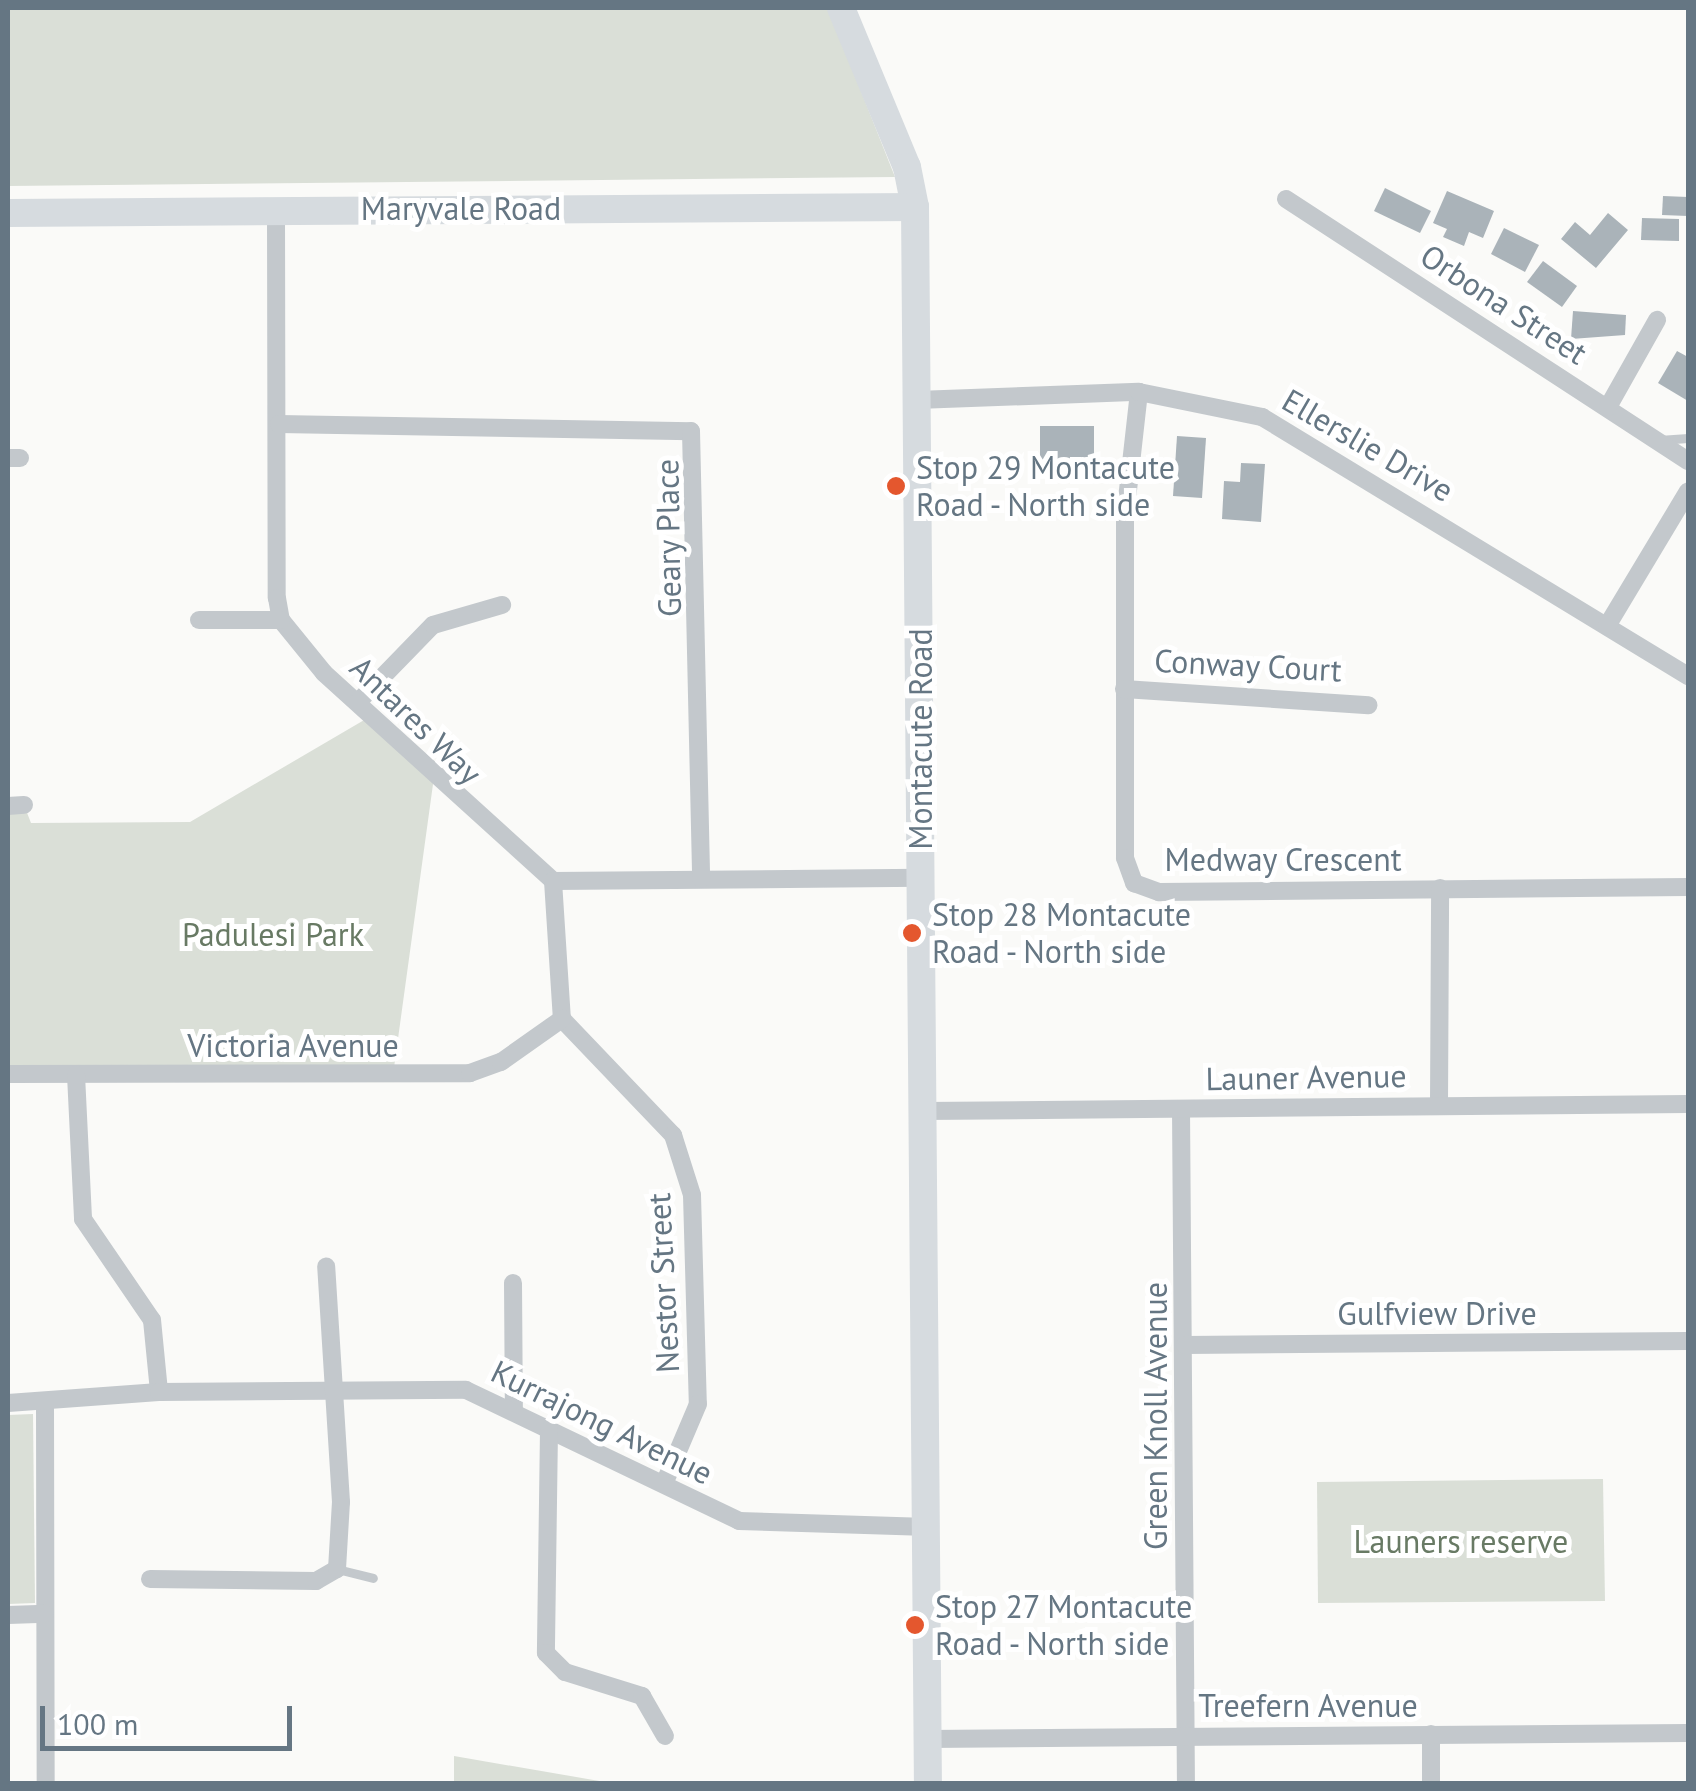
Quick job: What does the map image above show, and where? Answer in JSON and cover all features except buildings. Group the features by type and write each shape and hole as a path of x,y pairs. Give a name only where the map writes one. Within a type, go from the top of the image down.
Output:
{"main road":[{"name":"Montacute Road","path":"841,8 907,167 915,207 928,1784"},
{"name":"Maryvale Road","path":"8,212 915,207"}],"street":[{"name":"Orbona Street","path":"1286,199 1688,461"},
{"path":"200,620 281,620 276,210"},
{"path":"1608,408 1657,320"},
{"name":"Ellerslie Drive","path":"917,400 1139,392 1238,408 1291,428 1688,676"},
{"name":"Medway Crescent","path":"1139,392 1124,517 1125,858 1143,889 1688,887"},
{"name":"Geary Place","path":"279,424 691,431 701,879"},
{"path":"1607,626 1688,491"},
{"path":"358,702 433,626 502,605"},
{"name":"Antares Way","path":"281,620 466,810 554,881"},
{"name":"Conway Court","path":"1124,689 1368,706"},
{"path":"562,1019 554,881 921,878"},
{"path":"1439,1104 1440,888"},
{"name":"Victoria Avenue","path":"8,1074 470,1073 501,1062 562,1019"},
{"name":"Nestor Street","path":"562,1019 664,1124 689,1181 698,1404 664,1484"},
{"path":"76,1075 82,1219 152,1320 159,1392"},
{"name":"Launer Avenue","path":"924,1111 1688,1104"},
{"name":"Green Knoll Avenue","path":"1181,1109 1186,1784"},
{"path":"150,1579 316,1580 337,1569 335,1393 326,1266"},
{"path":"513,1283 514,1411"},
{"name":"Gulfview Drive","path":"1185,1345 1688,1341"},
{"name":"Kurrajong Avenue","path":"8,1403 159,1392 466,1390 757,1524 928,1527"},
{"path":"45,1402 46,1784"},
{"path":"549,1430 546,1653 565,1672 642,1696 666,1736"},
{"path":"8,1614 45,1614"},
{"name":"Treefern Avenue","path":"928,1739 1688,1732"},
{"path":"1431,1734 1431,1784"}],"lane":[{"path":"1657,440 1688,438"},
{"path":"337,1569 373,1578"}],"green space":[{"path":"8,8 828,8 895,177 8,186"},
{"name":"Padulesi Park","path":"371,716 434,777 393,1075 8,1074 8,806 24,805 31,823 190,822"},
{"path":"33,1414 35,1603 8,1604 8,1415"},
{"name":"Launers reserve","path":"1603,1479 1605,1601 1318,1603 1317,1482"},
{"path":"454,1756 611,1783 454,1783"}],"place":[{"name":"Stop 29 Montacute Road - North side","path":"896,486"},
{"name":"Stop 28 Montacute Road - North side","path":"912,933"},
{"name":"Stop 27 Montacute Road - North side","path":"915,1625"}]}
